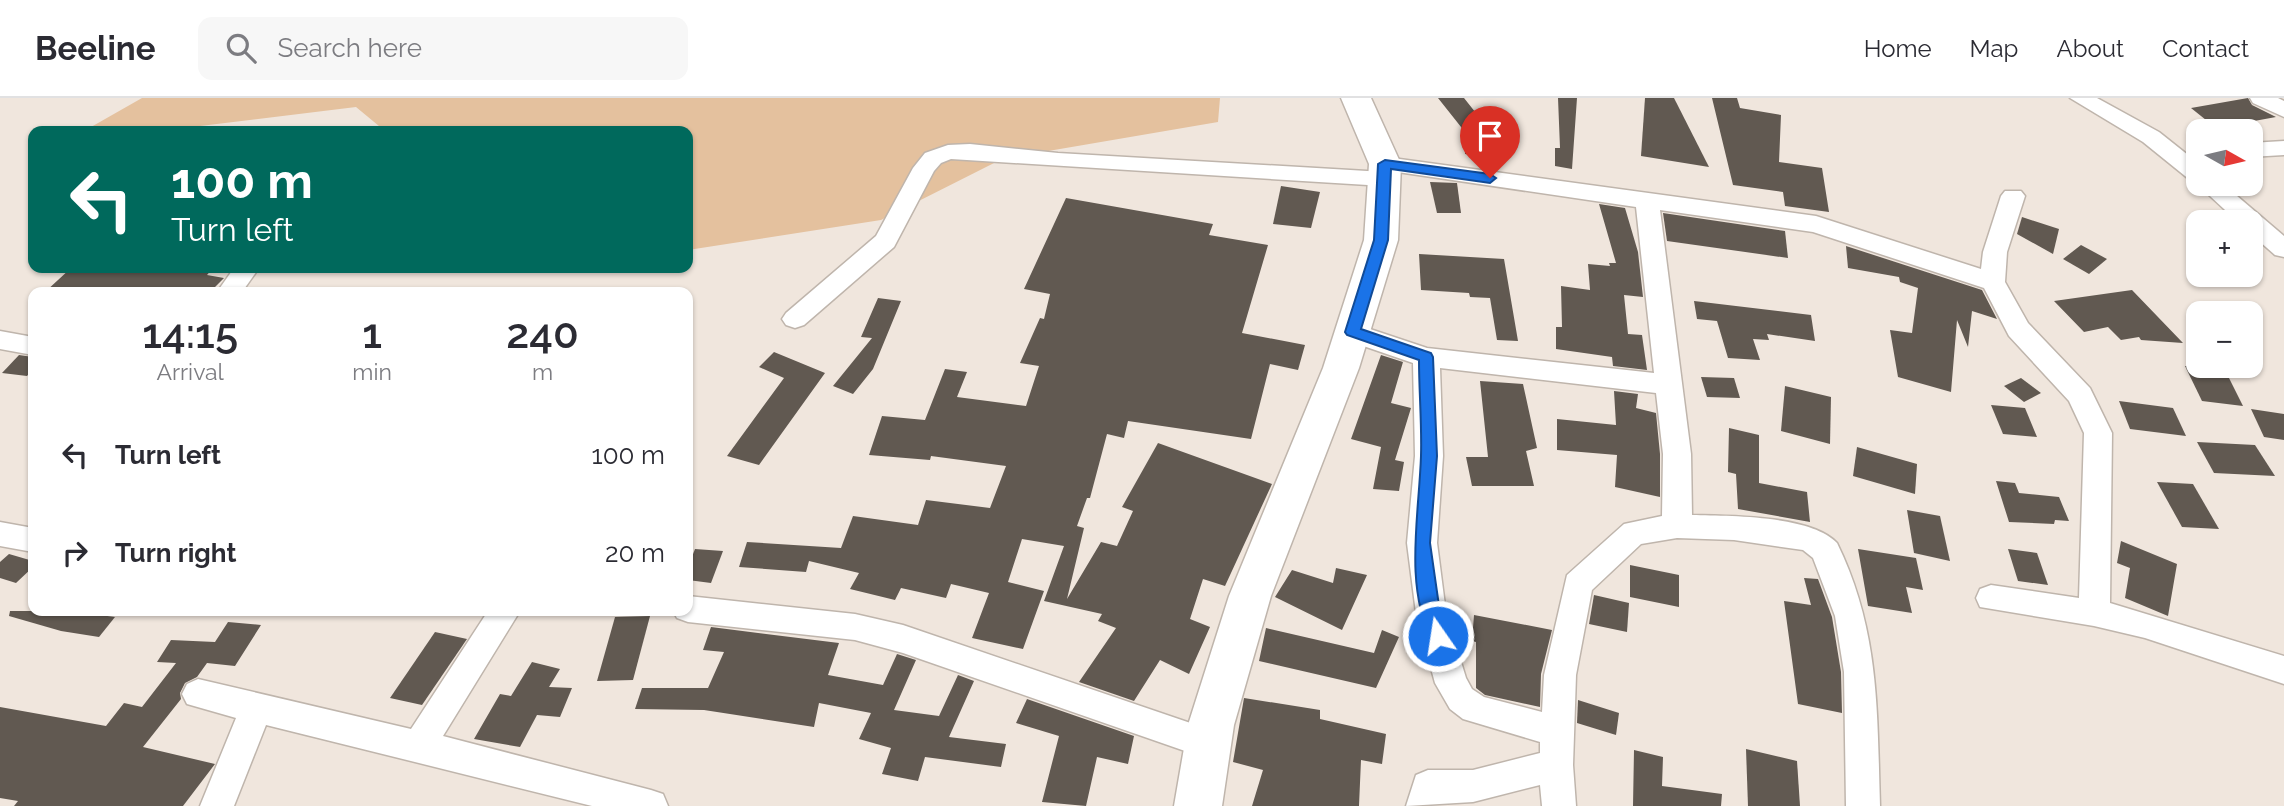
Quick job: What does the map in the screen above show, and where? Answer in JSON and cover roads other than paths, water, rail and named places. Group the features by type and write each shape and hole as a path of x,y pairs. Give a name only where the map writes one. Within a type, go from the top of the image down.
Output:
{"main road":[{"path":"1198,806 1208,744 1250,596 1341,368 1381,240 1384,171 1369,122 1356,98"}],"street":[{"path":"2081,98 2186,154"},
{"path":"2261,98 2284,110"},
{"path":"2263,149 2284,148"},
{"path":"795,319 884,241 924,168 933,158 948,152 970,150 1058,160 1384,171 1647,201 1815,224 1993,282"},
{"path":"2013,196 1995,251 1993,282 2018,329 2080,395 2098,433 2094,613"},
{"path":"2222,196 2284,249"},
{"path":"1647,201 1677,454 1677,526"},
{"path":"1352,332 1426,357 1668,385"},
{"path":"0,340 28,345"},
{"path":"1426,357 1429,456 1422,543 1431,613 1451,683 1461,699 1475,709 1556,731"},
{"path":"1559,806 1556,731 1559,675 1578,584 1615,547 1634,533 1677,526 1734,528 1805,538 1818,543 1826,552 1850,616 1860,672 1863,806"},
{"path":"1991,598 2094,613 2145,625 2284,670"},
{"path":"693,610 855,627 902,639 1208,744"},
{"path":"418,747 502,616"},
{"path":"198,694 623,796 651,806"},
{"path":"217,806 256,708"},
{"path":"1423,806 1428,786 1473,786 1556,765"}]}
